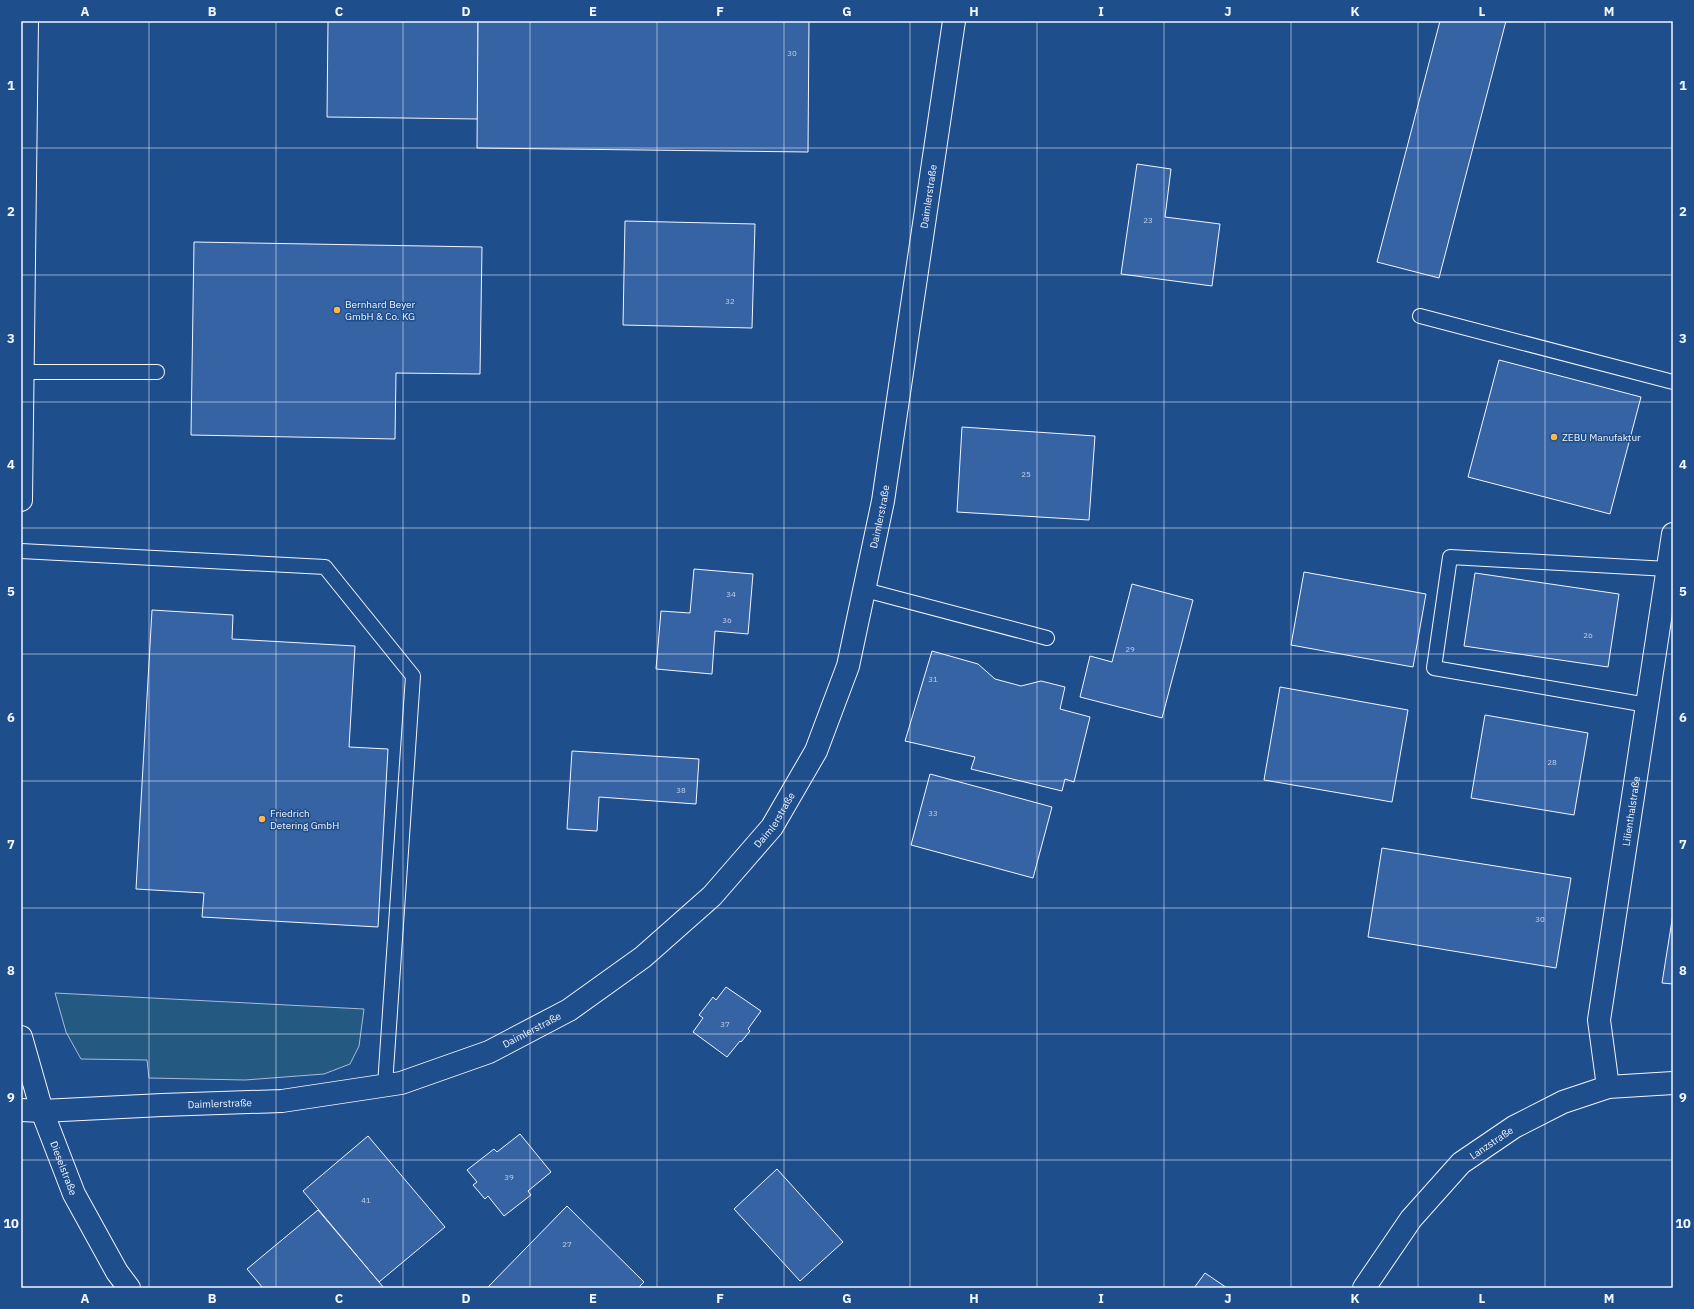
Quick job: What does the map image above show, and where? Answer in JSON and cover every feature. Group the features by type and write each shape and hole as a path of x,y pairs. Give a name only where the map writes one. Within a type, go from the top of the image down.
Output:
{"street":[{"path":"21,500 26,21"},
{"name":"Daimlerstraße","path":"32,1111 282,1101 401,1083 489,1052 569,1010 644,957 712,896 772,827 816,751 848,666 883,501 954,21"},
{"name":"Lilienthalstraße","path":"1608,1087 1599,1020 1673,534"},
{"name":"Dieselstraße","path":"21,1037 32,1111 74,1194 117,1272 130,1288"},
{"name":"Lanzstraße","path":"1364,1288 1411,1219 1461,1163 1514,1127 1563,1102 1608,1087 1673,1083"}],"lane":[{"path":"1420,316 1673,382"},
{"path":"22,372 157,372"},
{"path":"21,552 325,567 413,676 385,1085"},
{"path":"1647,705 1434,668 1450,556 1668,569"},
{"path":"865,590 1047,638"}],"shaded area":[{"path":"55,993 364,1009 359,1046 350,1064 324,1074 245,1080 149,1078 147,1060 81,1059 66,1032"}],"building":[{"path":"328,21 478,21 478,119 327,117"},
{"path":"478,21 809,21 808,152 477,148"},
{"path":"1440,21 1506,21 1439,278 1377,262"},
{"path":"1137,164 1171,169 1165,217 1220,224 1212,286 1121,274"},
{"path":"625,221 755,224 752,328 623,325"},
{"name":"Bernhard Beyer GmbH & Co. KG","path":"194,242 482,247 480,374 396,373 395,439 191,435"},
{"name":"ZEBU Manufaktur","path":"1499,360 1641,397 1610,514 1468,477"},
{"path":"962,427 1095,436 1089,520 957,512"},
{"path":"694,569 753,574 748,634 715,631 712,674 656,669 661,611 690,613"},
{"path":"1304,572 1426,594 1413,667 1291,645"},
{"path":"1475,573 1619,594 1608,667 1464,646"},
{"path":"1132,584 1193,600 1162,718 1080,697 1090,656 1112,662"},
{"name":"Friedrich Detering GmbH","path":"152,610 233,615 232,639 355,646 349,747 388,749 378,927 202,917 204,893 136,889"},
{"path":"932,651 978,664 995,679 1021,686 1041,681 1065,687 1060,709 1090,717 1074,782 1065,779 1062,791 971,769 975,757 905,741"},
{"path":"1280,687 1408,710 1392,802 1264,780"},
{"path":"1485,715 1588,733 1574,815 1471,798"},
{"path":"572,751 699,759 696,804 599,797 597,831 567,829"},
{"path":"930,774 1052,807 1033,878 911,845"},
{"path":"1382,848 1571,878 1556,968 1368,937"},
{"path":"1673,914 1673,984 1662,983"},
{"path":"726,987 761,1011 748,1029 750,1031 727,1057 693,1032 703,1018 699,1015 713,997 716,1000"},
{"path":"520,1134 551,1172 528,1191 531,1195 504,1216 488,1196 485,1199 473,1185 477,1182 467,1170 494,1149 497,1152"},
{"path":"368,1136 445,1227 379,1282 303,1191"},
{"path":"777,1169 843,1242 800,1281 734,1209"},
{"path":"567,1206 644,1282 638,1288 487,1288"},
{"path":"318,1210 384,1288 263,1288 247,1269"},
{"path":"1205,1273 1227,1288 1194,1288"}],"place":[{"name":"Bernhard Beyer GmbH & Co. KG","path":"337,310"},
{"name":"ZEBU Manufaktur","path":"1554,437"},
{"name":"Friedrich Detering GmbH","path":"262,819"}]}
